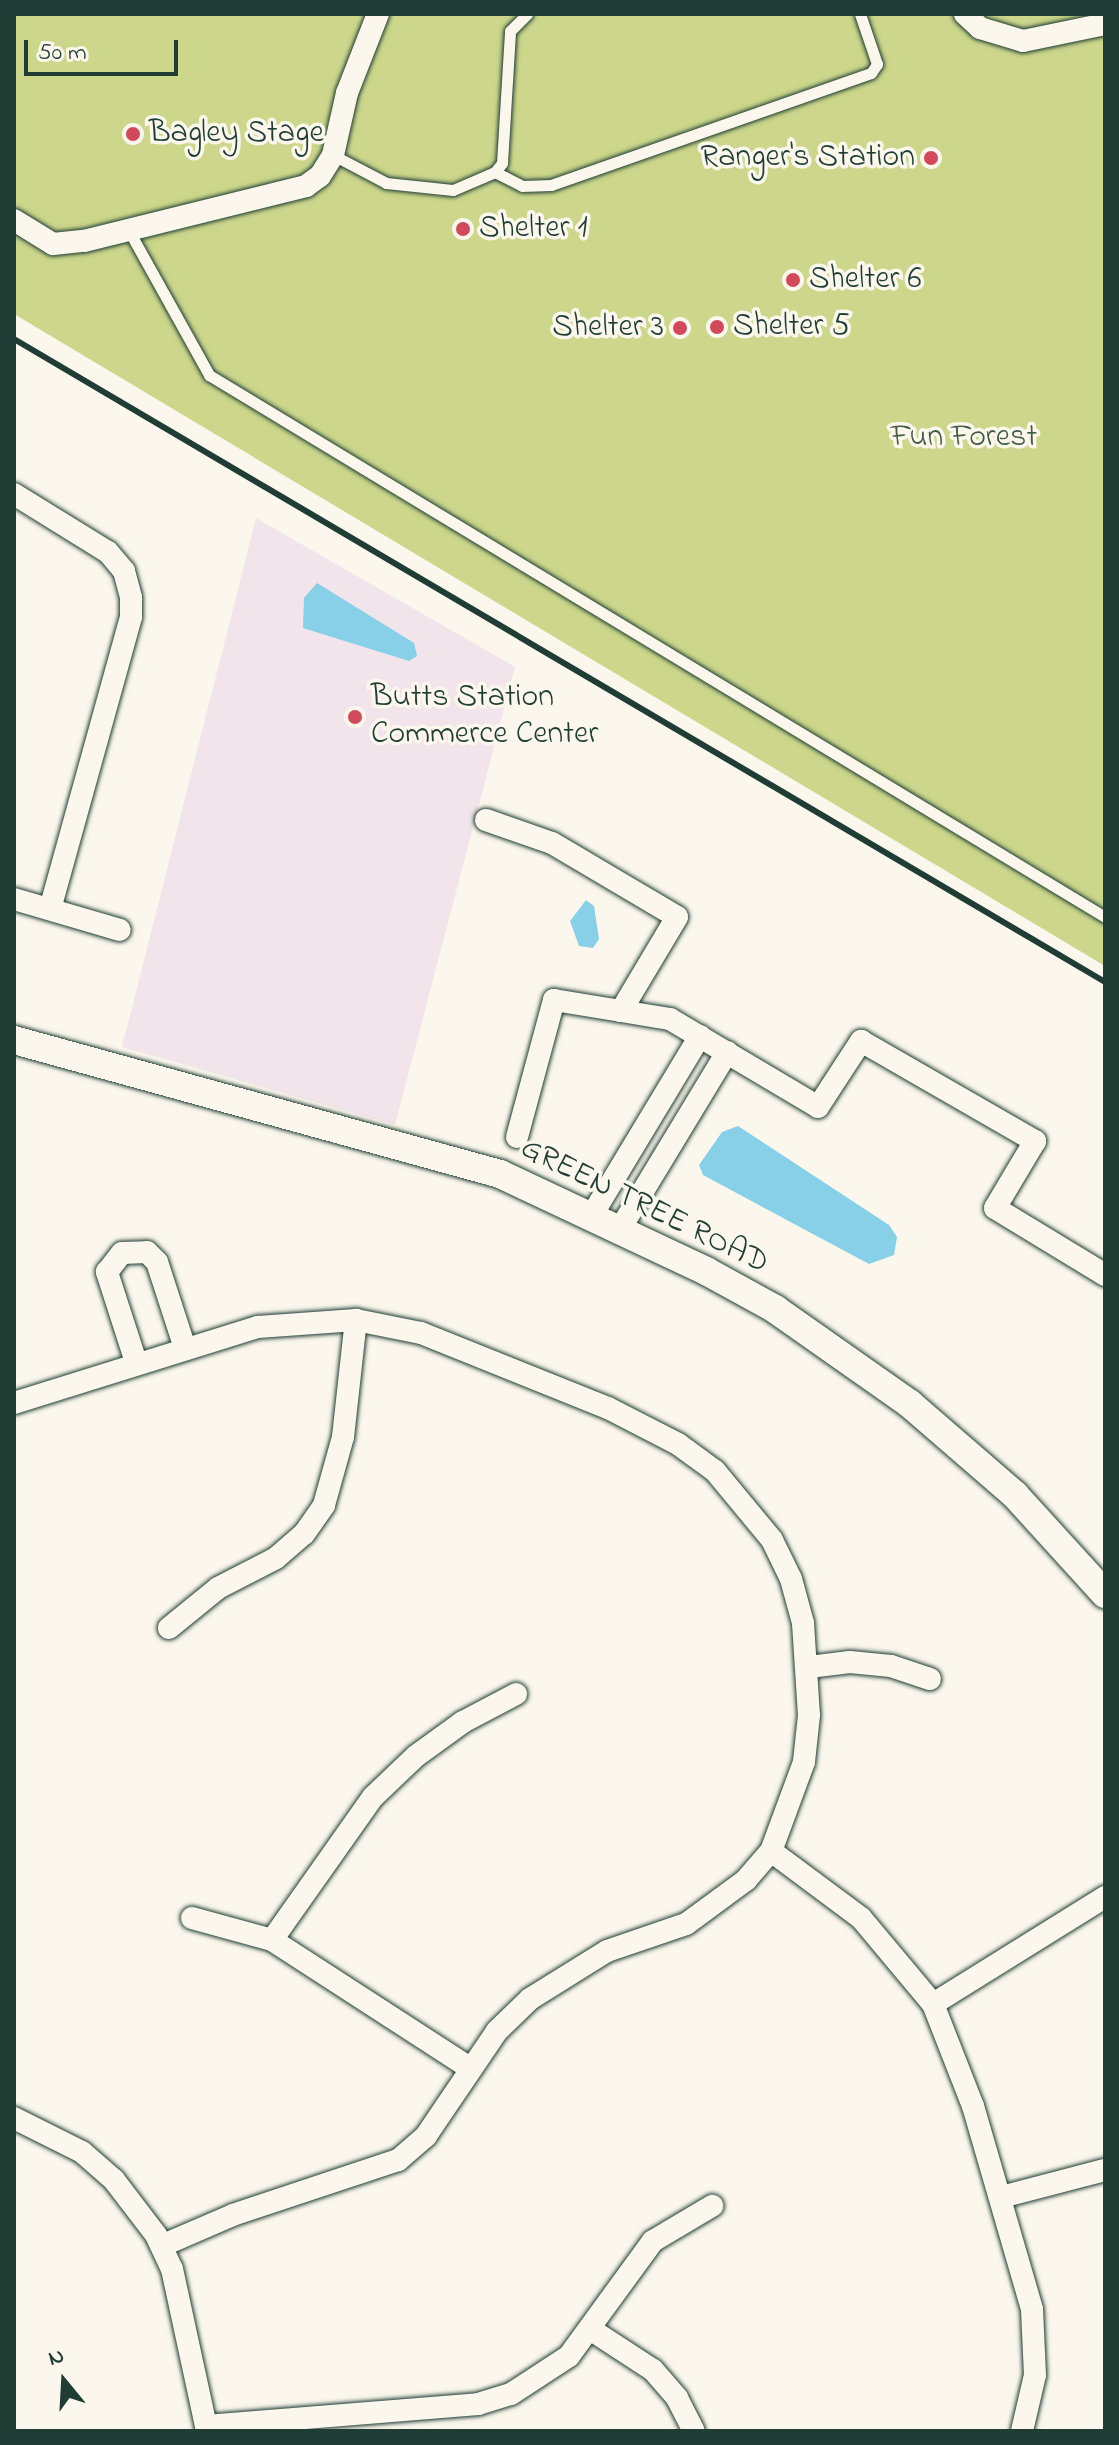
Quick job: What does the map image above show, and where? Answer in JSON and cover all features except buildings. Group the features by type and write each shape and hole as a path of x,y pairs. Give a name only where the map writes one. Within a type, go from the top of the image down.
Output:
{"street":[{"path":"14,220 53,244 129,231 306,186 320,176 333,155 347,93 378,14"},
{"path":"965,14 980,28 1023,41 1105,24"},
{"path":"14,494 108,552 124,571 131,598 131,617 50,909"},
{"path":"486,820 552,843 677,917 621,1011"},
{"path":"14,899 120,930"},
{"path":"517,1137 554,1000 670,1019 818,1107 861,1041 1035,1141 995,1208 1105,1275"},
{"path":"592,1215 700,1036"},
{"name":"GREEN TREE ROAD","path":"14,1040 500,1174 620,1229 775,1309 864,1368 1015,1495 1105,1594"},
{"path":"620,1229 727,1052"},
{"path":"136,1362 107,1272 122,1253 147,1252 157,1262 185,1348"},
{"path":"169,1628 218,1588 276,1558 324,1505 337,1472 356,1320"},
{"path":"14,1403 136,1362 258,1327 356,1320 421,1333 528,1371 678,1444 715,1471 746,1502 791,1579 809,1667 804,1762 771,1851 746,1880 686,1924 566,1972 497,2031 426,2136 398,2160 233,2215 161,2246"},
{"path":"809,1667 850,1662 891,1666 930,1679"},
{"path":"272,1940 373,1797 416,1756 463,1722 516,1694"},
{"path":"771,1851 861,1918 933,2004 1001,2197 1034,2331 1035,2375 1022,2431"},
{"path":"933,2004 1105,1897"},
{"path":"192,1918 272,1940 470,2068"},
{"path":"14,2118 82,2152 114,2180 161,2246 172,2269 206,2428 478,2404 542,2378 590,2329 653,2241 712,2206"},
{"path":"1001,2197 1105,2170"},
{"path":"590,2329 624,2346 653,2370 677,2398 694,2431"}],"lane":[{"path":"333,155 386,183 453,190 495,172 502,163 510,31 527,14"},
{"path":"495,172 522,186 551,185 871,73 877,64 860,14"},
{"path":"129,231 209,375 1105,917"}],"shaded area":[{"path":"256,518 515,667 395,1125 122,1047"}],"green space":[{"name":"Fun Forest","path":"14,14 1105,14 1105,966 14,314"}],"water":[{"path":"317,583 414,643 417,656 409,661 303,628 304,598"},
{"path":"586,900 594,906 599,939 593,948 579,946 570,921"},
{"path":"738,1126 889,1225 897,1237 894,1255 869,1264 703,1175 699,1165 722,1132"}],"railway":[{"path":"14,339 1105,982"}],"place":[{"name":"Bagley Stage","path":"133,134"},
{"name":"Ranger's Station","path":"931,158"},
{"name":"Shelter 1","path":"463,229"},
{"name":"Shelter 6","path":"793,280"},
{"name":"Shelter 5","path":"717,327"},
{"name":"Shelter 3","path":"680,328"},
{"name":"Butts Station Commerce Center","path":"355,717"}]}
